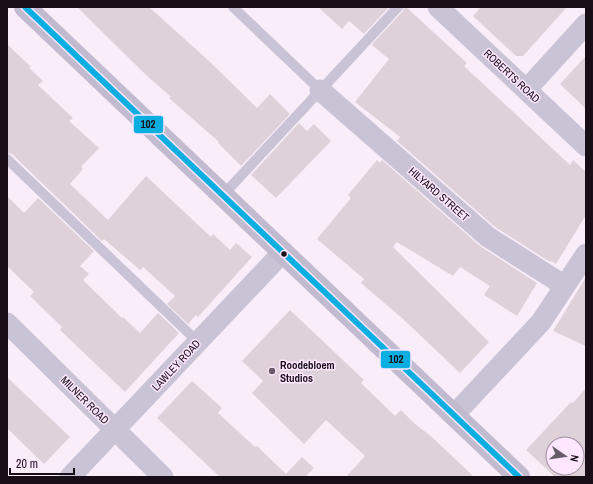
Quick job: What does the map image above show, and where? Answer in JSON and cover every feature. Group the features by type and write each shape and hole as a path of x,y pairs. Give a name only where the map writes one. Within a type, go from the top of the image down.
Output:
{"street":[{"path":"25,7 519,477"},
{"name":"ROBERTS ROAD","path":"438,7 586,146"},
{"path":"526,90 586,24"},
{"name":"HILYARD STREET","path":"320,90 488,237 565,286"},
{"name":"LAWLEY ROAD","path":"70,477 283,252"},
{"path":"454,415 541,322 586,254"},
{"name":"MILNER ROAD","path":"7,323 163,477"}],"lane":[{"path":"233,7 320,90"},
{"path":"223,195 398,7"},
{"path":"7,159 198,342"}],"building":[{"path":"77,7 149,7 209,61 257,108 270,94 290,114 241,166 218,143 219,142 169,98 171,97 145,74"},
{"path":"318,7 389,7 364,34 349,21 342,29"},
{"path":"404,7 406,7 467,63 464,66 570,165 573,160 586,172 586,215 556,264 551,261 550,262 495,227 397,141 400,137 355,102 389,59 372,45 373,43 403,11"},
{"path":"481,7 567,7 523,56 516,56 473,16"},
{"path":"7,44 43,81 38,85 73,118 69,121 99,148 81,167 83,169 70,184 108,220 146,176 211,237 213,234 230,250 236,243 252,257 198,317 196,315 188,324 167,304 175,296 143,267 140,270 104,239 102,241 12,154 7,153"},
{"path":"586,56 586,109 560,84"},
{"path":"299,123 307,131 314,124 331,141 276,198 251,175"},
{"path":"377,160 380,163 382,160 480,246 537,283 517,316 484,295 490,286 460,267 453,276 397,242 393,247 489,342 460,373 403,319 361,283 364,279 317,239 351,198 348,195"},
{"path":"7,196 24,213 38,198 94,251 80,266 89,274 83,280 122,318 123,317 140,333 158,313 179,333 125,392 60,330 62,327 30,296 34,292 7,266"},
{"path":"586,277 586,346 553,331"},
{"path":"290,310 364,380 361,383 395,416 401,410 474,477 346,477 365,456 326,420 304,444 252,393 263,381 242,361"},
{"path":"7,377 70,437 44,464 7,428"},
{"path":"192,381 222,408 218,413 255,447 257,446 286,474 302,457 314,468 305,477 220,477 157,418"},
{"path":"586,388 586,477 555,477 554,476 585,476 585,436 545,436 545,468 526,450 571,402 573,403"}],"transit line":[{"name":"102","path":"25,7 519,477"}],"place":[{"name":"Roodebloem Studios","path":"272,371"}]}
